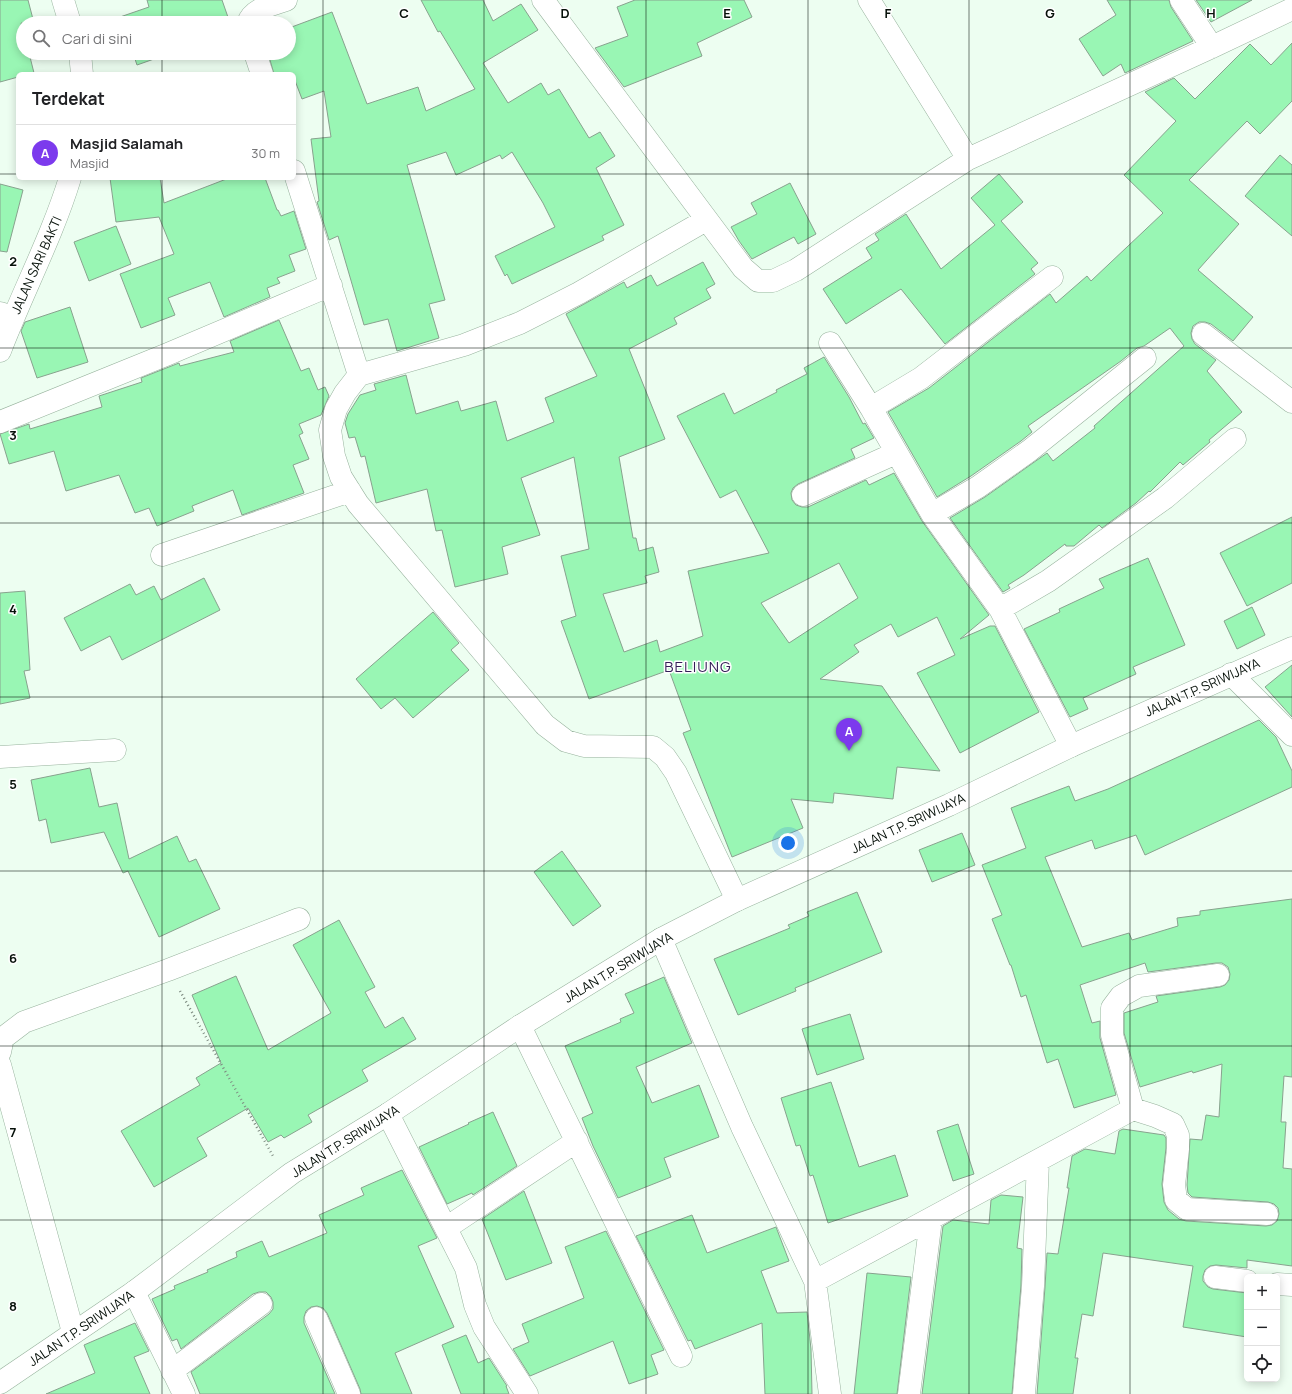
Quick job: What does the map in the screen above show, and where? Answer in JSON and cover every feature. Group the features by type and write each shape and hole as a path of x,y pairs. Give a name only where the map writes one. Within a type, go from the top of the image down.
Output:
{"street":[{"path":"63,0 68,16"},
{"path":"247,14 286,0"},
{"path":"543,0 706,220 743,268 758,282 773,281 796,270 968,159 1292,10"},
{"path":"869,0 968,159"},
{"path":"1181,0 1212,48"},
{"path":"81,60 82,72"},
{"path":"257,60 261,72"},
{"path":"296,177 360,375"},
{"name":"JALAN SARI BAKTI","path":"0,351 6,315 62,206 69,180"},
{"path":"706,220 579,293 520,323 464,345 360,375 345,393 336,409 330,430 334,456 341,477 358,504 546,725 566,741 584,746 654,748 665,757 676,773 737,900"},
{"path":"871,408 920,378 1052,277"},
{"path":"0,422 168,354 331,285"},
{"path":"1203,334 1292,402"},
{"path":"830,343 871,408 932,514 1000,609 1071,746"},
{"path":"932,514 978,487 1029,451 1145,358"},
{"path":"1000,609 1048,581 1165,498 1235,439"},
{"path":"803,496 896,453"},
{"path":"162,555 350,491"},
{"name":"JALAN T.P. SRIWIJAYA","path":"0,1383 134,1292 292,1173 388,1114 520,1026 661,939 737,900 949,805 1071,746 1292,648"},
{"path":"1231,674 1292,735"},
{"path":"0,757 115,750"},
{"path":"0,1052 3,1038 24,1022 168,970 299,920"},
{"path":"661,939 742,1127 815,1281 830,1394"},
{"path":"1133,1109 1112,1035 1112,1008 1120,996 1139,986 1218,975"},
{"path":"520,1026 682,1356"},
{"path":"0,1065 73,1332"},
{"path":"815,1281 1133,1109 1173,1124 1178,1135 1174,1185 1176,1200 1187,1209 1267,1214"},
{"path":"388,1114 466,1268 475,1305 484,1327 527,1394"},
{"path":"446,1228 577,1141"},
{"path":"1024,1394 1033,1286 1038,1161"},
{"path":"909,1394 931,1219"},
{"path":"1215,1277 1244,1281"},
{"path":"1280,1284 1292,1286"},
{"path":"134,1292 184,1394"},
{"path":"172,1371 261,1304"},
{"path":"316,1318 349,1394"}],"path":[{"path":"168,970 286,1179"}],"building":[{"path":"0,0 28,0 32,16 16,16 16,60 31,60 34,72 16,72 16,78 0,82"},
{"path":"147,0 222,0 228,16 123,16 149,7"},
{"path":"421,0 483,0 493,21 521,4 538,30 483,63 508,103 541,83 548,95 559,89 589,138 600,132 615,156 596,168 624,225 602,236 604,240 512,284 507,274 505,276 495,256 555,227 543,203 512,152 502,159 500,155 456,175 446,152 407,165 445,300 429,304 439,338 397,351 388,319 364,325 338,236 329,240 317,202 319,201 311,139 331,137 324,91 302,99 296,83 296,72 273,72 270,60 296,60 296,25 332,12 367,104 418,87 426,111 475,89 440,31 438,32"},
{"path":"635,0 744,0 752,17 697,43 702,56 624,87 595,48 628,36 617,7"},
{"path":"1107,0 1169,0 1171,7 1193,41 1125,73 1121,64 1103,76 1079,39 1116,15"},
{"path":"1196,0 1252,0 1211,22"},
{"path":"1292,43 1292,101 1260,134 1247,121 1189,180 1239,224 1198,270 1253,317 1233,341 1211,324 1205,322 1199,322 1193,326 1191,333 1195,344 1216,360 1207,371 1242,412 1209,440 1210,442 1183,465 1180,462 1150,492 1149,491 1136,503 1102,528 1099,525 1074,546 1066,546 1065,544 1024,575 1008,585 1010,588 1003,592 950,518 985,497 1047,453 1053,461 1095,428 1094,426 1184,346 1170,328 1144,346 1137,348 1121,361 1028,426 1032,432 1021,441 971,476 937,497 888,412 929,388 1050,294 1056,303 1087,276 1091,281 1163,213 1124,175 1176,121 1145,92 1174,78 1195,99 1250,44 1271,65"},
{"path":"135,60 151,60 137,65"},
{"path":"1280,155 1292,165 1292,236 1245,196"},
{"path":"999,174 1023,202 1001,221 1038,263 1031,269 1035,274 945,344 901,289 846,324 823,289 872,258 866,248 879,240 875,234 906,214 941,269 995,225 971,198"},
{"path":"110,180 160,180 164,203 224,180 266,180 277,210 281,216 294,211 306,249 289,255 295,271 277,278 280,283 267,288 270,297 224,317 210,282 168,298 175,315 141,328 120,274 174,254 159,217 116,222"},
{"path":"790,183 816,234 798,244 794,237 752,259 731,227 757,214 751,203"},
{"path":"0,184 23,190 7,252 0,251"},
{"path":"116,226 131,264 89,281 74,242"},
{"path":"703,262 715,284 706,289 711,298 674,318 677,324 629,349 665,439 619,457 633,538 636,538 639,551 653,547 659,572 645,576 647,583 603,594 624,652 657,640 660,652 703,636 688,571 769,553 736,490 720,498 677,416 724,393 734,414 777,392 776,390 807,374 804,368 824,357 849,397 863,424 865,423 874,438 851,449 855,458 798,484 793,488 791,493 792,500 796,505 808,507 866,480 869,485 894,473 922,521 989,615 960,639 990,626 995,626 1039,712 960,753 917,673 955,655 937,617 898,637 891,624 854,645 859,652 820,679 882,686 940,771 897,767 893,799 834,793 833,803 791,799 803,828 732,857 683,733 691,730 669,670 589,699 561,621 576,616 561,556 589,549 574,457 521,478 540,535 502,547 508,574 455,587 442,530 436,531 427,489 376,503 365,456 361,457 355,437 349,438 345,423 348,414 360,395 376,390 374,384 406,375 416,414 458,401 461,411 496,401 507,441 554,422 545,398 597,376 566,314 624,282 627,288 651,275 657,286","holes":["839,563 858,598 789,643 761,603"]},
{"path":"70,307 88,362 37,378 21,331 25,322"},
{"path":"279,320 301,371 309,368 318,390 325,387 329,396 321,415 299,424 303,433 299,435 309,459 293,465 304,493 242,515 233,490 192,506 194,511 157,526 149,508 135,513 119,475 66,491 54,451 9,464 0,434 29,424 30,429 102,407 99,396 142,382 141,378 179,363 180,366 234,352 230,341"},
{"path":"1292,517 1292,583 1247,606 1220,553"},
{"path":"1148,558 1185,645 1133,667 1136,674 1083,698 1088,709 1070,717 1024,629 1060,612 1059,609 1104,588 1099,579"},
{"path":"204,578 220,610 122,660 110,636 81,651 64,618 130,584 136,595 154,586 161,600"},
{"path":"25,591 30,670 24,671 30,698 0,704 0,593"},
{"path":"1252,607 1265,635 1237,649 1224,621"},
{"path":"433,612 459,643 451,650 469,670 413,718 395,698 381,709 356,679"},
{"path":"1292,665 1292,717 1265,687"},
{"path":"1259,720 1276,737 1292,771 1292,787 1145,855 1136,835 1095,849 1092,840 1045,857 1082,947 1129,933 1132,940 1178,926 1177,918 1200,915 1200,911 1292,899 1292,1077 1284,1076 1281,1122 1286,1122 1283,1168 1292,1169 1292,1266 1247,1260 1247,1268 1216,1265 1210,1266 1205,1270 1203,1281 1208,1287 1213,1289 1244,1293 1244,1337 1183,1327 1193,1266 1103,1253 1093,1316 1082,1314 1075,1358 1078,1358 1073,1394 1037,1394 1047,1253 1058,1254 1069,1188 1067,1188 1072,1156 1085,1149 1115,1154 1119,1131 1123,1129 1164,1135 1166,1138 1166,1148 1162,1184 1164,1202 1168,1210 1179,1219 1186,1221 1266,1226 1272,1225 1277,1221 1279,1214 1278,1208 1274,1204 1268,1202 1192,1197 1188,1193 1187,1185 1190,1139 1202,1140 1206,1115 1219,1117 1222,1064 1193,1073 1192,1071 1140,1087 1124,1033 1124,1013 1158,1002 1156,996 1225,985 1229,980 1230,974 1228,967 1222,963 1148,972 1145,963 1080,985 1092,1023 1100,1021 1100,1038 1116,1095 1074,1108 1058,1059 1047,1063 1026,995 1021,997 1011,965 992,919 1002,915 982,865 1026,848 1011,808 1069,786 1075,801 1108,789"},
{"path":"90,768 99,807 117,803 129,859 177,836 189,862 196,859 220,909 159,937 128,871 123,873 104,832 51,843 46,819 39,821 31,780"},
{"path":"962,833 975,865 932,882 919,850"},
{"path":"562,851 601,906 573,926 534,872"},
{"path":"857,892 882,952 795,988 796,991 738,1015 714,959 790,928 788,925 809,916 807,912"},
{"path":"339,920 375,987 365,992 385,1028 403,1017 416,1039 362,1070 368,1081 308,1115 312,1122 284,1138 281,1135 268,1142 248,1108 197,1138 207,1156 154,1187 121,1131 200,1085 196,1078 221,1063 192,995 236,976 268,1050 331,1013 293,945"},
{"path":"664,977 692,1043 636,1067 652,1103 699,1085 719,1137 664,1158 671,1177 618,1198 593,1146 582,1118 593,1113 565,1046 621,1022 620,1019 634,1013 625,994"},
{"path":"850,1014 864,1059 817,1075 802,1029"},
{"path":"831,1082 859,1167 895,1155 908,1196 828,1223 813,1175 810,1176 800,1145 796,1146 781,1098"},
{"path":"493,1112 517,1166 473,1195 472,1193 447,1204 419,1147"},
{"path":"958,1124 974,1174 953,1181 937,1131"},
{"path":"402,1170 437,1238 418,1246 454,1327 395,1353 412,1394 361,1394 327,1313 323,1308 317,1306 311,1307 306,1311 304,1323 335,1394 200,1394 191,1372 269,1314 273,1309 271,1297 266,1292 253,1294 181,1349 177,1339 172,1341 152,1299 175,1289 174,1286 208,1272 207,1270 237,1257 236,1252 262,1241 269,1257 327,1233 319,1215 364,1195 361,1188"},
{"path":"524,1191 552,1263 506,1280 482,1219"},
{"path":"1001,1195 1023,1197 1017,1248 1022,1249 1021,1285 1012,1394 922,1394 943,1226 953,1220 989,1224 991,1200"},
{"path":"692,1215 707,1253 776,1227 789,1261 761,1271 777,1313 807,1312 811,1349 812,1394 765,1394 762,1323 695,1349 691,1340 688,1341 636,1236"},
{"path":"606,1231 664,1350 651,1355 658,1374 629,1384 613,1341 530,1376 513,1349 529,1342 522,1324 584,1298 565,1247"},
{"path":"867,1273 911,1277 897,1394 854,1394"},
{"path":"135,1323 149,1351 134,1357 150,1394 46,1394 95,1373 84,1345"},
{"path":"466,1335 478,1363 489,1358 507,1386 509,1394 461,1394 442,1345"}],"place":[{"name":"Masjid Salamah","path":"849,751"}],"district":[{"name":"BELIUNG","path":"698,667"}]}
